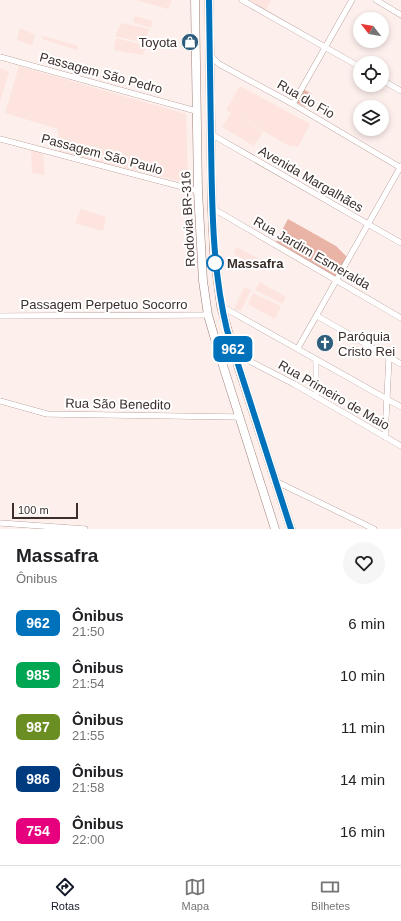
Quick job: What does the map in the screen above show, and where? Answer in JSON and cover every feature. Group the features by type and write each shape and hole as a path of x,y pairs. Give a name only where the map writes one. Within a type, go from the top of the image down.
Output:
{"highway":[{"path":"196,0 200,54 210,59"},
{"name":"Rodovia BR-316","path":"196,0 195,72 198,191 201,265 208,315 238,417 275,529"},
{"name":"Rodovia BR-316","path":"209,0 212,208 214,252 221,306 234,353 291,529"},
{"path":"195,72 204,77 206,108 211,122"}],"street":[{"path":"242,0 353,63"},
{"path":"293,104 352,0"},
{"path":"376,0 401,15"},
{"name":"Passagem São Pedro","path":"0,57 196,111"},
{"name":"Rua do Fio","path":"210,59 293,104 401,167"},
{"path":"389,84 401,91"},
{"name":"Avenida Margalhães","path":"211,134 401,243"},
{"name":"Passagem São Paulo","path":"0,139 198,191"},
{"path":"298,348 401,167"},
{"name":"Rua Jardim Esmeralda","path":"212,208 401,318"},
{"path":"221,306 401,407"},
{"name":"Passagem Perpetuo Socorro","path":"0,316 208,315"},
{"path":"317,316 401,364"},
{"name":"Rua Primeiro de Maio","path":"234,353 316,397 401,446"},
{"path":"385,437 389,358"},
{"path":"316,360 316,397"},
{"name":"Rua São Benedito","path":"0,401 47,414 238,417"},
{"path":"276,481 374,529"},
{"path":"0,523 86,529"}],"shaded area":[{"path":"136,0 172,0 168,9"},
{"path":"249,0 271,0 266,10"},
{"path":"135,16 153,21 151,28 133,22"},
{"path":"121,23 149,29 146,43 115,36"},
{"path":"20,28 35,35 32,45 17,40"},
{"path":"43,36 78,46 77,50 42,39"},
{"path":"116,38 146,46 143,55 114,50"},
{"path":"19,66 186,114 188,183 60,153 58,129 5,113"},
{"path":"0,68 9,72 0,102"},
{"path":"240,86 310,124 298,147 293,145 291,147 235,115 263,132 254,146 222,127 231,113 226,110"},
{"path":"303,89 312,94 305,107 296,102"},
{"path":"31,150 43,153 45,175 32,173"},
{"path":"81,209 106,217 103,231 75,223"},
{"path":"288,219 336,246 347,257 335,277 276,242"},
{"path":"236,247 260,259 256,266 234,254"},
{"path":"260,282 286,297 283,304 255,290"},
{"path":"244,287 251,290 241,311 234,309"},
{"path":"253,293 281,306 275,319 248,304"}],"bus line":[{"name":"962","path":"209,0 212,208 214,252 221,306 227,330 291,529"}],"place":[{"name":"Toyota","path":"190,42"},
{"name":"Massafra","path":"215,263"},
{"name":"Paróquia Cristo Rei","path":"325,343"}]}
